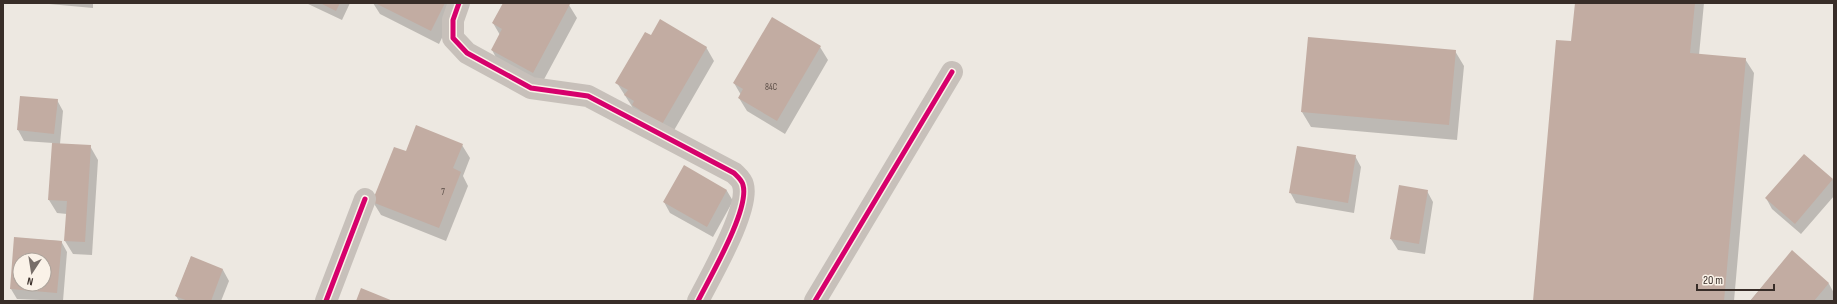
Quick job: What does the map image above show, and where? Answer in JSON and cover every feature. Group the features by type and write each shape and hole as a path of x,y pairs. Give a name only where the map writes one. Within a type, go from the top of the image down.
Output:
{"street":[{"path":"460,3 453,20 453,38 467,53 531,88 588,96 734,172 743,184 744,202 738,218 698,301"},
{"path":"815,301 952,72"},
{"path":"326,301 365,199"}],"building":[{"path":"320,3 340,3 336,11"},
{"path":"375,3 445,3 431,31"},
{"path":"503,3 570,4 533,73 491,50 502,29 492,23"},
{"path":"1575,3 1695,3 1690,53 1746,58 1724,301 1533,301 1556,40 1571,41"},
{"path":"772,17 821,46 777,121 738,98 743,89 733,83"},
{"path":"660,19 707,47 661,126 639,113 640,110 632,105 634,101 624,95 628,90 615,83 645,32 651,35"},
{"path":"1308,37 1456,50 1449,125 1301,112"},
{"path":"20,96 58,99 54,134 17,130"},
{"path":"416,125 463,144 453,168 461,172 439,228 372,202 394,147 406,151"},
{"path":"52,143 91,145 85,242 64,241 67,201 48,200"},
{"path":"1297,146 1356,155 1348,203 1289,193"},
{"path":"1804,154 1833,179 1795,224 1765,198"},
{"path":"684,165 727,190 707,227 663,202"},
{"path":"1399,185 1428,190 1419,244 1390,239"},
{"path":"14,237 62,241 57,293 45,292 52,292 52,252 13,252"},
{"path":"1792,250 1829,283 1814,301 1750,301"},
{"path":"191,256 223,269 211,301 188,301 175,296"},
{"path":"12,263 12,289 10,289"},
{"path":"361,288 393,301 356,301"}],"cycle path":[{"path":"459,3 453,20 453,38 467,53 531,88 588,96 734,173 741,180 744,196 741,210 728,243 698,301"},
{"path":"815,301 952,72"},
{"path":"326,301 365,199"}]}
